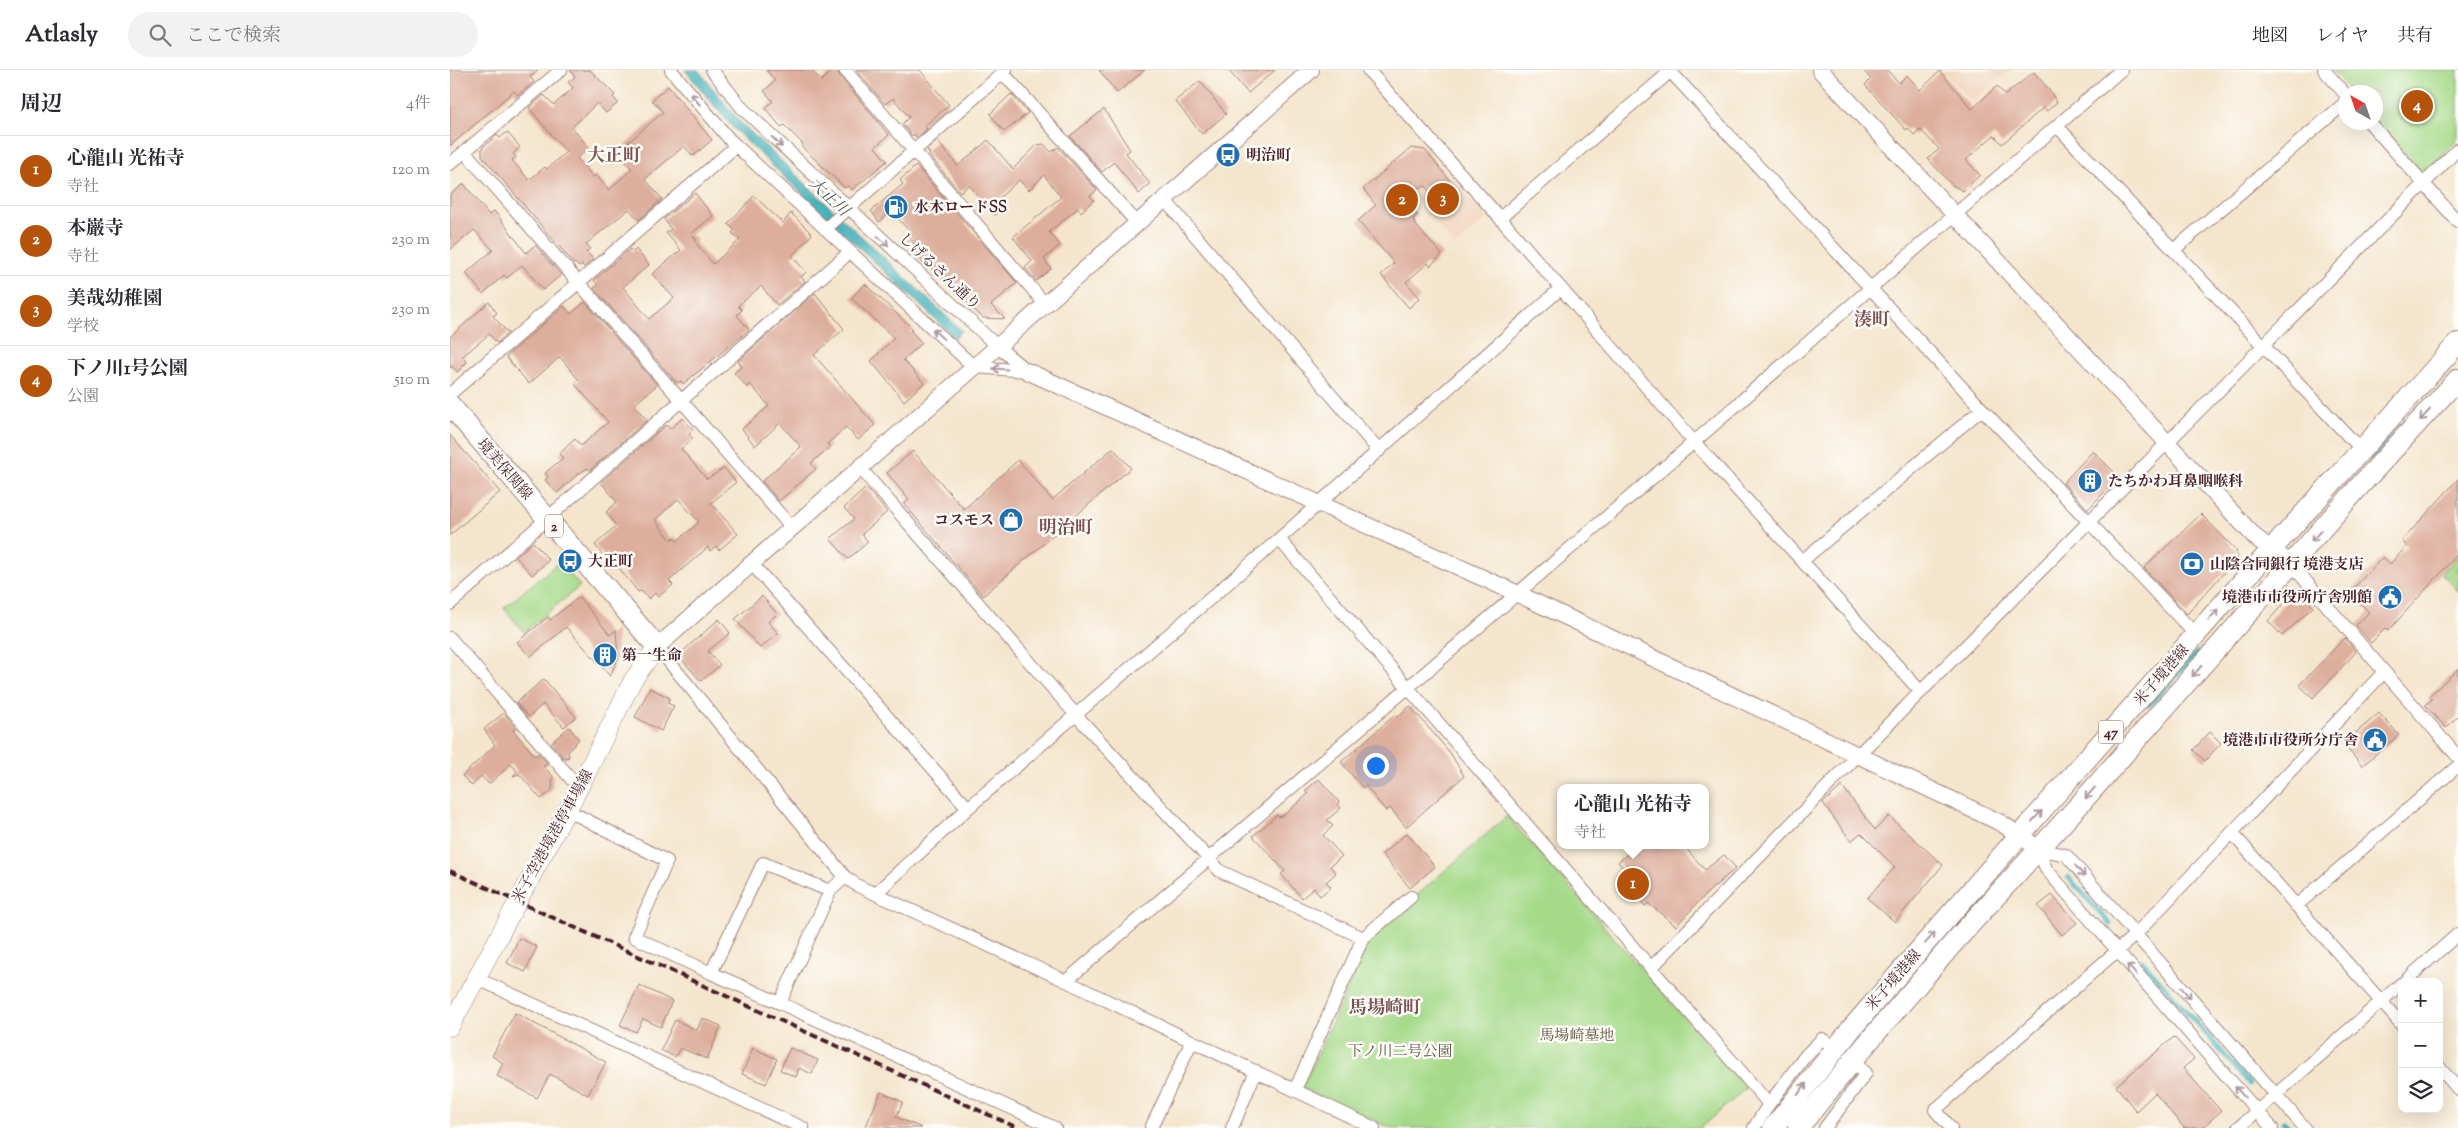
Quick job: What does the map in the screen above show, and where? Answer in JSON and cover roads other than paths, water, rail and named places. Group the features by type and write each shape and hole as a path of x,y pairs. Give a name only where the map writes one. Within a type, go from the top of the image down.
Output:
{"main road":[{"name":"米子境港線","path":"1773,1128 1808,1081 1836,1048 2196,634 2458,343"},
{"name":"米子境港線","path":"1798,1128 1852,1061 1956,940 2458,379"},
{"name":"境美保関線","path":"450,405 657,647"},
{"name":"米子空港境港停車場線","path":"450,1027 579,788 634,680 657,647"}],"street":[{"path":"450,164 561,70"},
{"path":"671,70 736,146 974,367 1027,371 1516,593 2002,822 2039,849 2066,855 2305,1128"},
{"name":"しげるさん通り","path":"712,70 742,108 847,208 998,347 1027,371"},
{"path":"845,70 1045,304"},
{"path":"1311,70 657,647 845,877 858,886 1066,981 1374,1128"},
{"path":"1368,70 1500,218 1694,442 1921,692"},
{"path":"1820,70 2254,537 2270,551 2291,564 2458,757"},
{"path":"1066,981 1407,686 1694,442 2121,70"},
{"path":"2324,70 2338,86"},
{"path":"825,229 912,150 1004,71 1137,223"},
{"path":"1500,218 1670,71 1982,409 2196,634"},
{"path":"2174,249 2338,109"},
{"path":"2057,126 2349,437 2362,448"},
{"path":"2377,130 2458,222"},
{"path":"450,394 736,146"},
{"path":"1651,968 1858,755 2458,149"},
{"path":"465,152 792,528"},
{"path":"1164,199 1379,451"},
{"path":"450,604 850,252"},
{"path":"876,893 968,808 1279,539 1560,289"},
{"path":"1802,561 1982,409"},
{"path":"860,468 1076,715 1220,871 1363,938"},
{"path":"1279,539 1770,1104"},
{"path":"752,564 968,808"},
{"path":"450,638 579,788"},
{"path":"1951,1128 1935,1110 2135,935 2384,672"},
{"path":"2296,906 2458,766"},
{"path":"567,810 667,861 634,937 1055,1128"},
{"path":"2232,833 2400,1023"},
{"path":"2039,849 2046,869 2272,1128"},
{"path":"711,973 763,863 830,891"},
{"path":"780,1003 830,891 845,877"},
{"path":"1295,1090 1363,938 1410,897"},
{"path":"2409,978 2458,934"},
{"path":"476,978 802,1128"},
{"path":"2238,1128 2398,987"},
{"path":"1754,1128 1806,1054 1822,1039 1836,1048"},
{"path":"1151,1128 1192,1041"},
{"path":"1825,1128 1866,1073 1852,1061"},
{"path":"1232,1128 1256,1071"},
{"path":"2443,1072 2458,1089"}],"water":[{"path":"685,70 698,70 741,123 962,331 955,338 731,126"}],"waterway":[{"path":"2371,459 2406,421"},
{"path":"2149,705 2197,653"},
{"path":"2068,877 2110,924"},
{"path":"2142,961 2250,1084"},
{"path":"2284,1122 2290,1128"}],"railway":[{"path":"450,871 1018,1128"}],"place":[{"name":"下ノ川1号公園","path":"2417,106"},
{"name":"明治町","path":"1228,155"},
{"name":"美哉幼稚園","path":"1443,199"},
{"name":"本巌寺","path":"1402,200"},
{"name":"水木ロードSS","path":"896,207"},
{"name":"たちかわ耳鼻咽喉科","path":"2090,481"},
{"name":"コスモス","path":"1011,520"},
{"name":"大正町","path":"570,561"},
{"name":"山陰合同銀行 境港支店","path":"2192,564"},
{"name":"境港市市役所庁舎別館","path":"2390,597"},
{"name":"第一生命","path":"605,655"},
{"name":"境港市市役所分庁舎","path":"2375,740"},
{"name":"心龍山 光祐寺","path":"1633,884"}],"district":[{"name":"大正町","path":"614,155"},
{"name":"湊町","path":"1872,319"},
{"name":"明治町","path":"1066,527"},
{"name":"馬場崎町","path":"1385,1007"}],"water label":[{"name":"大正川","path":"830,196"}],"park label":[{"name":"馬場崎墓地","path":"1577,1035"},
{"name":"下ノ川二号公園","path":"1400,1051"}]}
